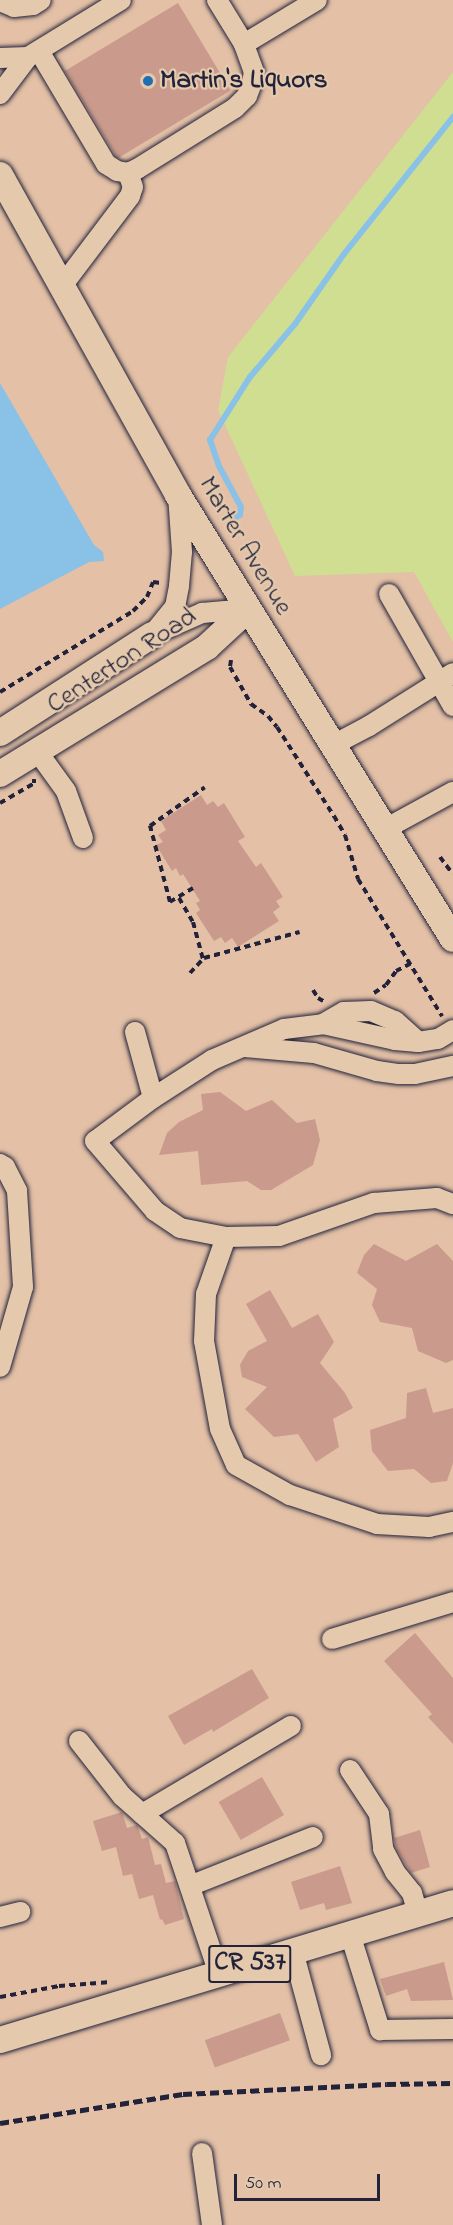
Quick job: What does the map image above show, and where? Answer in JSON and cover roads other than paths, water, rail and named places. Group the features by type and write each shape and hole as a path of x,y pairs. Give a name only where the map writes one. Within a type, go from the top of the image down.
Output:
{"main road":[{"name":"Marter Avenue","path":"0,175 178,495 453,939"},
{"name":"Centerton Road","path":"0,774 207,646 248,609"},
{"name":"Centerton Road","path":"0,733 152,635"},
{"name":"CR 537","path":"0,2040 453,1903"}],"street":[{"path":"0,1 14,7 33,5 41,0"},
{"path":"0,94 33,54 120,0"},
{"path":"33,54 106,164 117,171 128,173 137,170 235,108 247,96 254,72 244,44 217,0"},
{"path":"244,44 317,0"},
{"path":"0,58 33,54"},
{"path":"62,286 130,196 133,187 128,173"},
{"path":"152,635 174,606 179,586 182,552 178,495"},
{"path":"388,594 447,679 453,706"},
{"name":"Centerton Road","path":"152,635 202,613 248,609"},
{"path":"333,745 447,679"},
{"path":"37,751 66,791 83,838"},
{"path":"385,829 453,792"},
{"path":"449,1026 438,1039 418,1042 394,1040 323,1024 284,1029 212,1060 153,1098 95,1141 155,1211 180,1228 226,1237 279,1236 374,1203 437,1197 453,1204"},
{"path":"135,1032 153,1098"},
{"path":"245,1047 314,1053 377,1071 399,1074 429,1072 453,1066"},
{"path":"0,1164 6,1167 17,1191 23,1287 0,1367"},
{"path":"226,1237 206,1294 204,1341 220,1429 236,1465 290,1496 377,1524 429,1527 453,1522"},
{"path":"332,1639 453,1602"},
{"path":"142,1814 291,1726"},
{"path":"79,1741 122,1796 175,1843 192,1885 219,1974"},
{"path":"350,1770 379,1814 383,1849 395,1872 412,1893 418,1914"},
{"path":"192,1885 313,1837"},
{"path":"0,1917 20,1912"},
{"path":"350,1934 380,2030 453,2029"},
{"path":"293,1951 321,2055"},
{"path":"202,2153 209,2225"}],"water":[{"path":"0,383 94,545 103,552 104,561 89,562 0,609"}],"waterway":[{"path":"236,517 240,515 241,507 219,466 210,440 250,377 295,324 344,254 453,117"}],"railway":[{"path":"0,2123 183,2094 453,2083"}],"place":[{"name":"Martin's Liquors","path":"148,81"}]}
